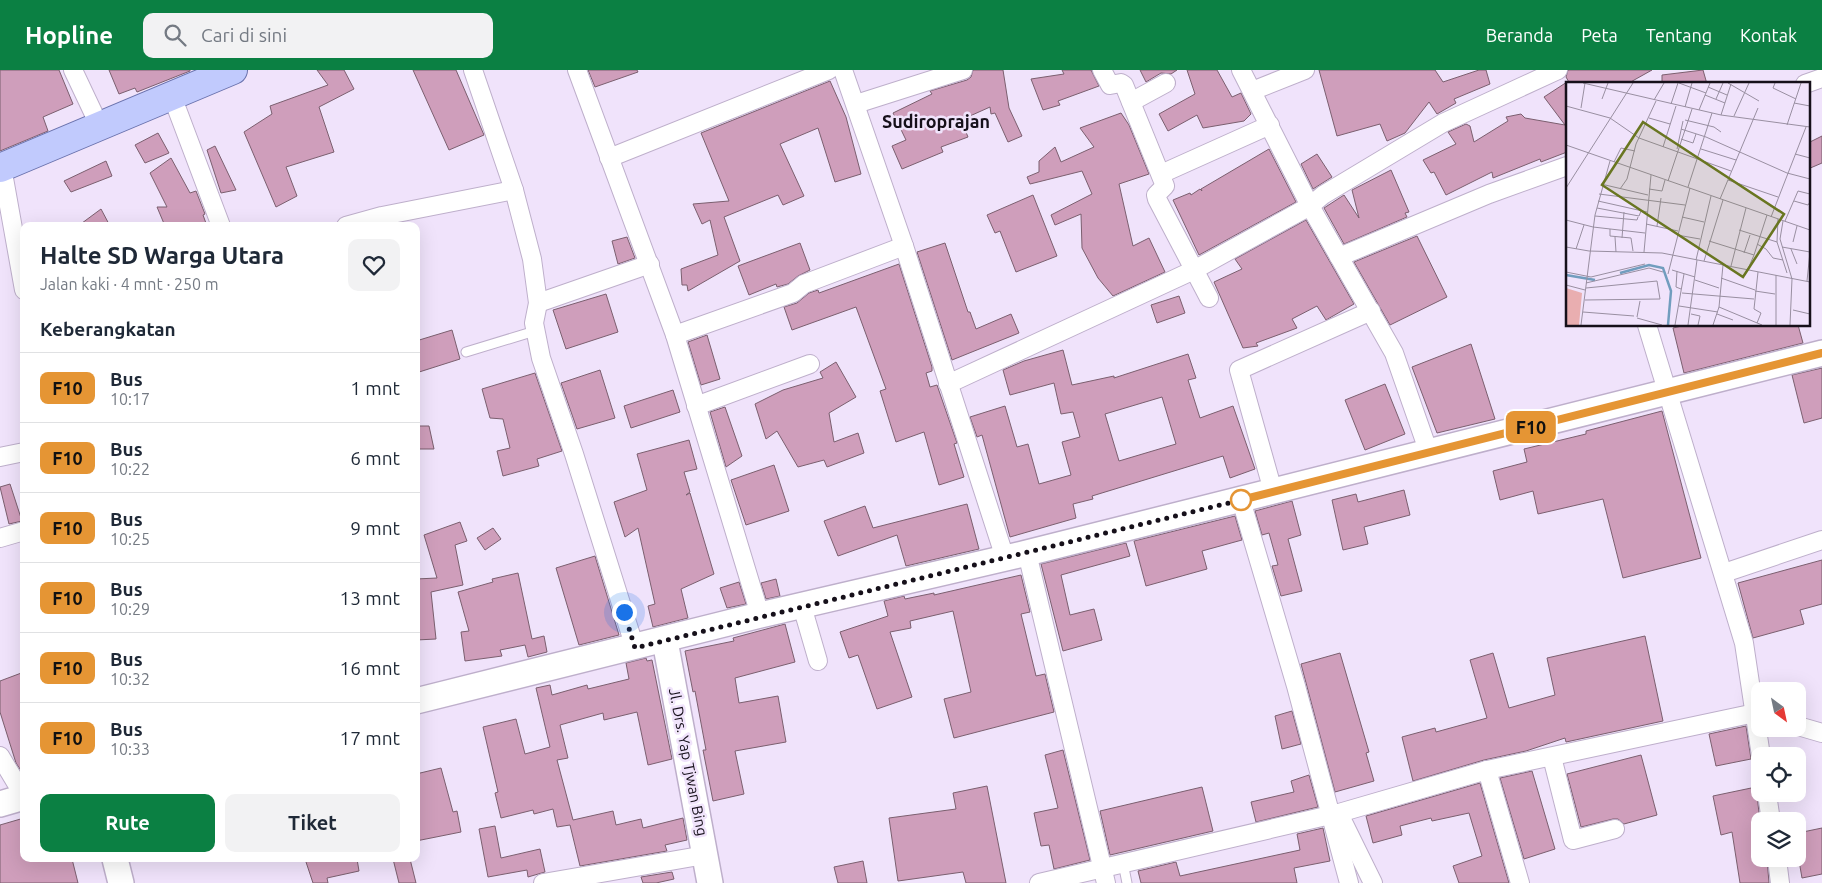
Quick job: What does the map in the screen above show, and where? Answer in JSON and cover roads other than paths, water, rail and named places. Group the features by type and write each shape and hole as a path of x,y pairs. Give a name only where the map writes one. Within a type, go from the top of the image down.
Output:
{"main road":[{"path":"1,167 233,70"},
{"path":"420,700 665,641 760,615 1016,556 1822,353"},
{"name":"Jl. Drs. Yap Tjwan Bing","path":"665,641 710,883"},
{"path":"0,804 20,797"},
{"path":"116,862 120,883"}],"street":[{"path":"73,70 100,127"},
{"path":"473,70 514,190 532,258 538,303 534,323 541,358 574,454 635,648"},
{"path":"577,70 675,335 760,615"},
{"path":"609,158 829,70"},
{"path":"842,70 856,104 904,246 948,384 1016,556 1104,876"},
{"path":"856,104 964,70"},
{"path":"1102,70 1110,85 1123,84 1161,174 1165,188 1156,195 1157,199 1209,298"},
{"path":"1241,70 1310,206 1394,353 1429,453"},
{"path":"1252,90 1305,70"},
{"path":"948,384 1194,270 1310,206 1323,195 1443,123 1558,70"},
{"path":"1810,82 1822,78"},
{"path":"1131,102 1166,83"},
{"path":"172,96 219,222"},
{"path":"1161,174 1270,125"},
{"path":"1339,257 1489,194 1566,166"},
{"path":"1,167 20,269"},
{"path":"360,222 514,190"},
{"path":"675,335 793,293 804,284 904,246"},
{"path":"538,303 650,264"},
{"path":"1273,491 1238,370 1371,311"},
{"path":"1647,326 1724,573 1744,643 1751,682"},
{"path":"696,406 810,364"},
{"path":"0,457 20,453"},
{"path":"1241,500 1335,813 1350,883"},
{"path":"0,538 20,532"},
{"path":"1724,573 1822,540"},
{"path":"802,606 818,661"},
{"path":"1039,883 1104,876 1123,863 1335,813 1487,770 1751,715"},
{"path":"1806,728 1822,733"},
{"path":"0,756 20,789"},
{"path":"1552,756 1573,840 1615,829"},
{"path":"1487,770 1520,883"},
{"path":"1335,813 1373,883"},
{"path":"543,883 705,854"},
{"path":"1778,867 1780,883"}],"lane":[{"path":"466,352 535,331"},
{"path":"1123,863 1128,883"}],"district":[{"name":"Sudiroprajan","path":"936,122"}]}
